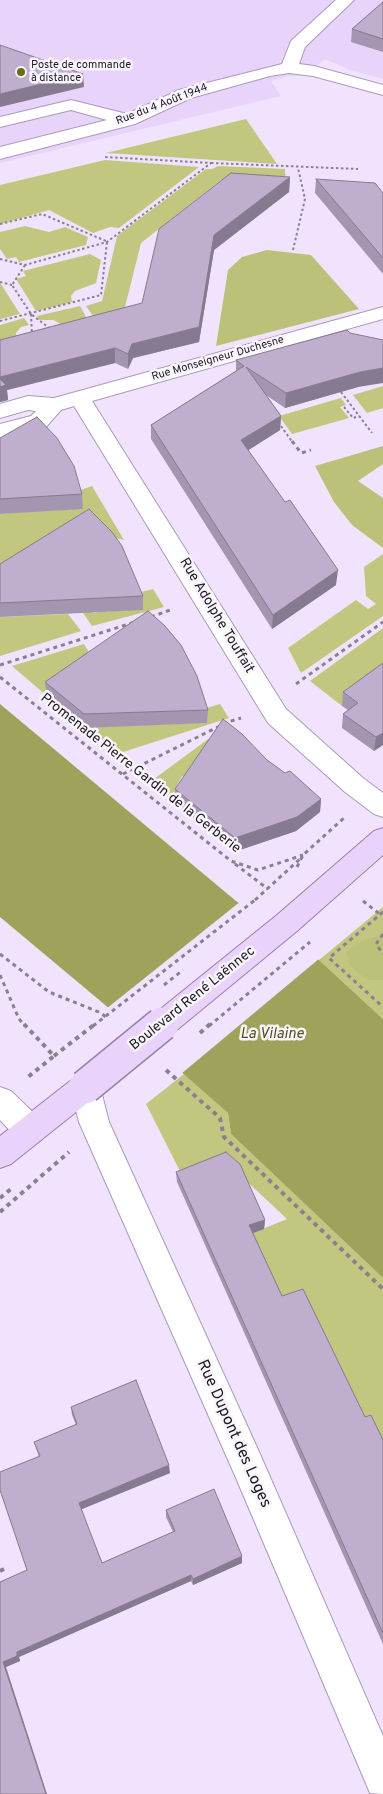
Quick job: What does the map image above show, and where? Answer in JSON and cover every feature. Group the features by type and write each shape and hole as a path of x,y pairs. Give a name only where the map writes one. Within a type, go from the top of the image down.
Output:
{"main road":[{"name":"Boulevard René Laënnec","path":"0,1154 86,1087 287,923 383,839"}],"street":[{"path":"289,68 297,45 346,0"},
{"name":"Rue du 4 Août 1944","path":"0,152 129,120 205,88 270,71 289,68 314,71 383,90"},
{"path":"0,122 72,105 129,120"},
{"path":"376,315 383,333"},
{"name":"Rue Monseigneur Duchesne","path":"0,410 28,403 54,405 376,315"},
{"name":"Rue Adolphe Touffait","path":"79,398 277,716 376,801"},
{"name":"Rue Monseigneur Duchesne","path":"0,431 39,421 54,405"},
{"name":"Rue Dupont des Loges","path":"86,1087 94,1122 248,1466 383,1780"},
{"path":"0,1100 30,1130"}],"path":[{"path":"98,159 107,157 298,168 358,169"},
{"path":"0,259 25,266 107,242 211,163"},
{"path":"293,250 304,199 298,168"},
{"path":"0,224 42,214 107,242"},
{"path":"0,321 101,295 107,242"},
{"path":"12,285 25,266"},
{"path":"0,282 12,285 31,314 57,334"},
{"path":"31,314 32,339"},
{"path":"341,392 372,433"},
{"path":"344,407 353,418 360,416"},
{"path":"276,418 301,453 311,450"},
{"path":"149,617 170,610"},
{"path":"0,665 140,620"},
{"path":"263,694 299,683 383,622"},
{"name":"Promenade Pierre Gardin de la Gerberie","path":"0,677 231,861 258,870 303,855"},
{"path":"123,774 228,722"},
{"path":"0,975 19,1019 54,1056 255,900 303,855 376,801"},
{"path":"231,861 268,889"},
{"path":"383,912 329,958 383,1007"},
{"path":"383,934 376,944 383,954"},
{"path":"199,1034 310,942"},
{"path":"0,954 49,992 101,1013"},
{"path":"177,1080 220,1118 224,1137 383,1289"},
{"path":"0,1212 59,1163 94,1122"},
{"path":"0,1571 8,1567"}],"shaded area":[{"path":"0,0 383,0 383,79 350,70 325,59 304,76 289,76 271,81 281,96 0,163"},
{"path":"246,119 277,164 106,153"},
{"path":"105,160 199,167 119,228 110,227 93,233 49,210 0,224 0,185"},
{"path":"218,166 285,169 286,188 221,180 141,243 122,319 100,326 86,306 102,301 117,236 206,169"},
{"path":"25,226 49,232 65,227 88,237 86,245 19,262 16,257 7,259 0,249 0,232"},
{"path":"267,250 311,255 359,309 216,346 228,270 242,257"},
{"path":"90,254 101,260 96,283 75,291 71,296 72,302 36,311 16,279 26,276 23,271"},
{"path":"1,284 20,314 0,319"},
{"path":"80,306 92,328 66,334 61,324 53,320 39,320 37,316"},
{"path":"24,318 29,325 21,327 16,336 0,352 0,325"},
{"path":"383,386 383,408 367,413 353,395"},
{"path":"341,398 346,405 340,407 349,418 292,434 279,416"},
{"path":"383,446 383,464 358,481 383,498 383,548 352,525 334,502 315,466"},
{"path":"92,486 124,540 103,535 0,579 0,514 52,511 80,503 78,491"},
{"path":"383,554 383,616 301,673 288,648 356,600 368,609 376,604 366,596 364,567"},
{"path":"153,589 164,607 92,626 81,610 95,613 102,610 108,612 138,603 137,593"},
{"path":"68,614 81,631 0,656 0,617"},
{"path":"383,628 383,676 342,706 310,681"},
{"path":"84,644 95,662 47,696 12,666"},
{"path":"220,704 229,718 120,753 85,728 203,709"},
{"path":"227,725 188,778 182,776 176,787 181,789 174,802 150,782"},
{"path":"383,907 383,1019 319,960"},
{"path":"383,935 383,980 367,980 349,964 346,952 364,940"},
{"path":"184,1074 228,1113 231,1134 383,1278 383,1452 281,1305 248,1235 287,1219 239,1174 184,1179 146,1104"}],"water":[{"name":"La Vilaine","path":"0,704 236,901 319,960 383,1019 383,1278 231,1134 228,1113 104,1004 0,917"}],"pier":[{"path":"241,901 320,958 181,1074 106,1009"}],"building":[{"path":"383,2 383,39 352,29"},
{"path":"0,45 83,74 0,94"},
{"path":"231,173 290,177 214,235 199,327 132,344 128,354 115,348 0,377 0,340 142,303 159,229"},
{"path":"316,179 375,183 383,193 383,258"},
{"path":"347,330 350,333 383,340 383,368 360,372 286,393 246,367 281,416 241,440 285,502 290,500 338,570 273,615 151,425 244,366 236,360"},
{"path":"0,379 6,385 0,387"},
{"path":"37,417 57,438 74,466 82,494 0,499 0,438"},
{"path":"89,509 112,532 122,546 143,596 0,603 0,564"},
{"path":"148,611 164,625 181,645 197,676 208,710 84,714 45,682"},
{"path":"383,663 383,733 376,737 343,714 358,703 343,692"},
{"path":"223,719 242,734 267,760 285,773 290,771 321,799 297,817 235,838 175,789"},
{"path":"226,1152 240,1164 265,1220 249,1225 282,1296 303,1289 365,1417 371,1415 383,1440 383,1633 176,1172"},
{"path":"136,1380 169,1465 79,1503 102,1563 175,1531 166,1510 214,1489 242,1556 193,1579 191,1575 17,1652 17,1656 3,1662 46,1794 0,1794 0,1582 27,1570 0,1490 0,1472 40,1456 34,1442 77,1424 71,1407"}],"place":[{"name":"Poste de commande à distance","path":"21,72"}]}
